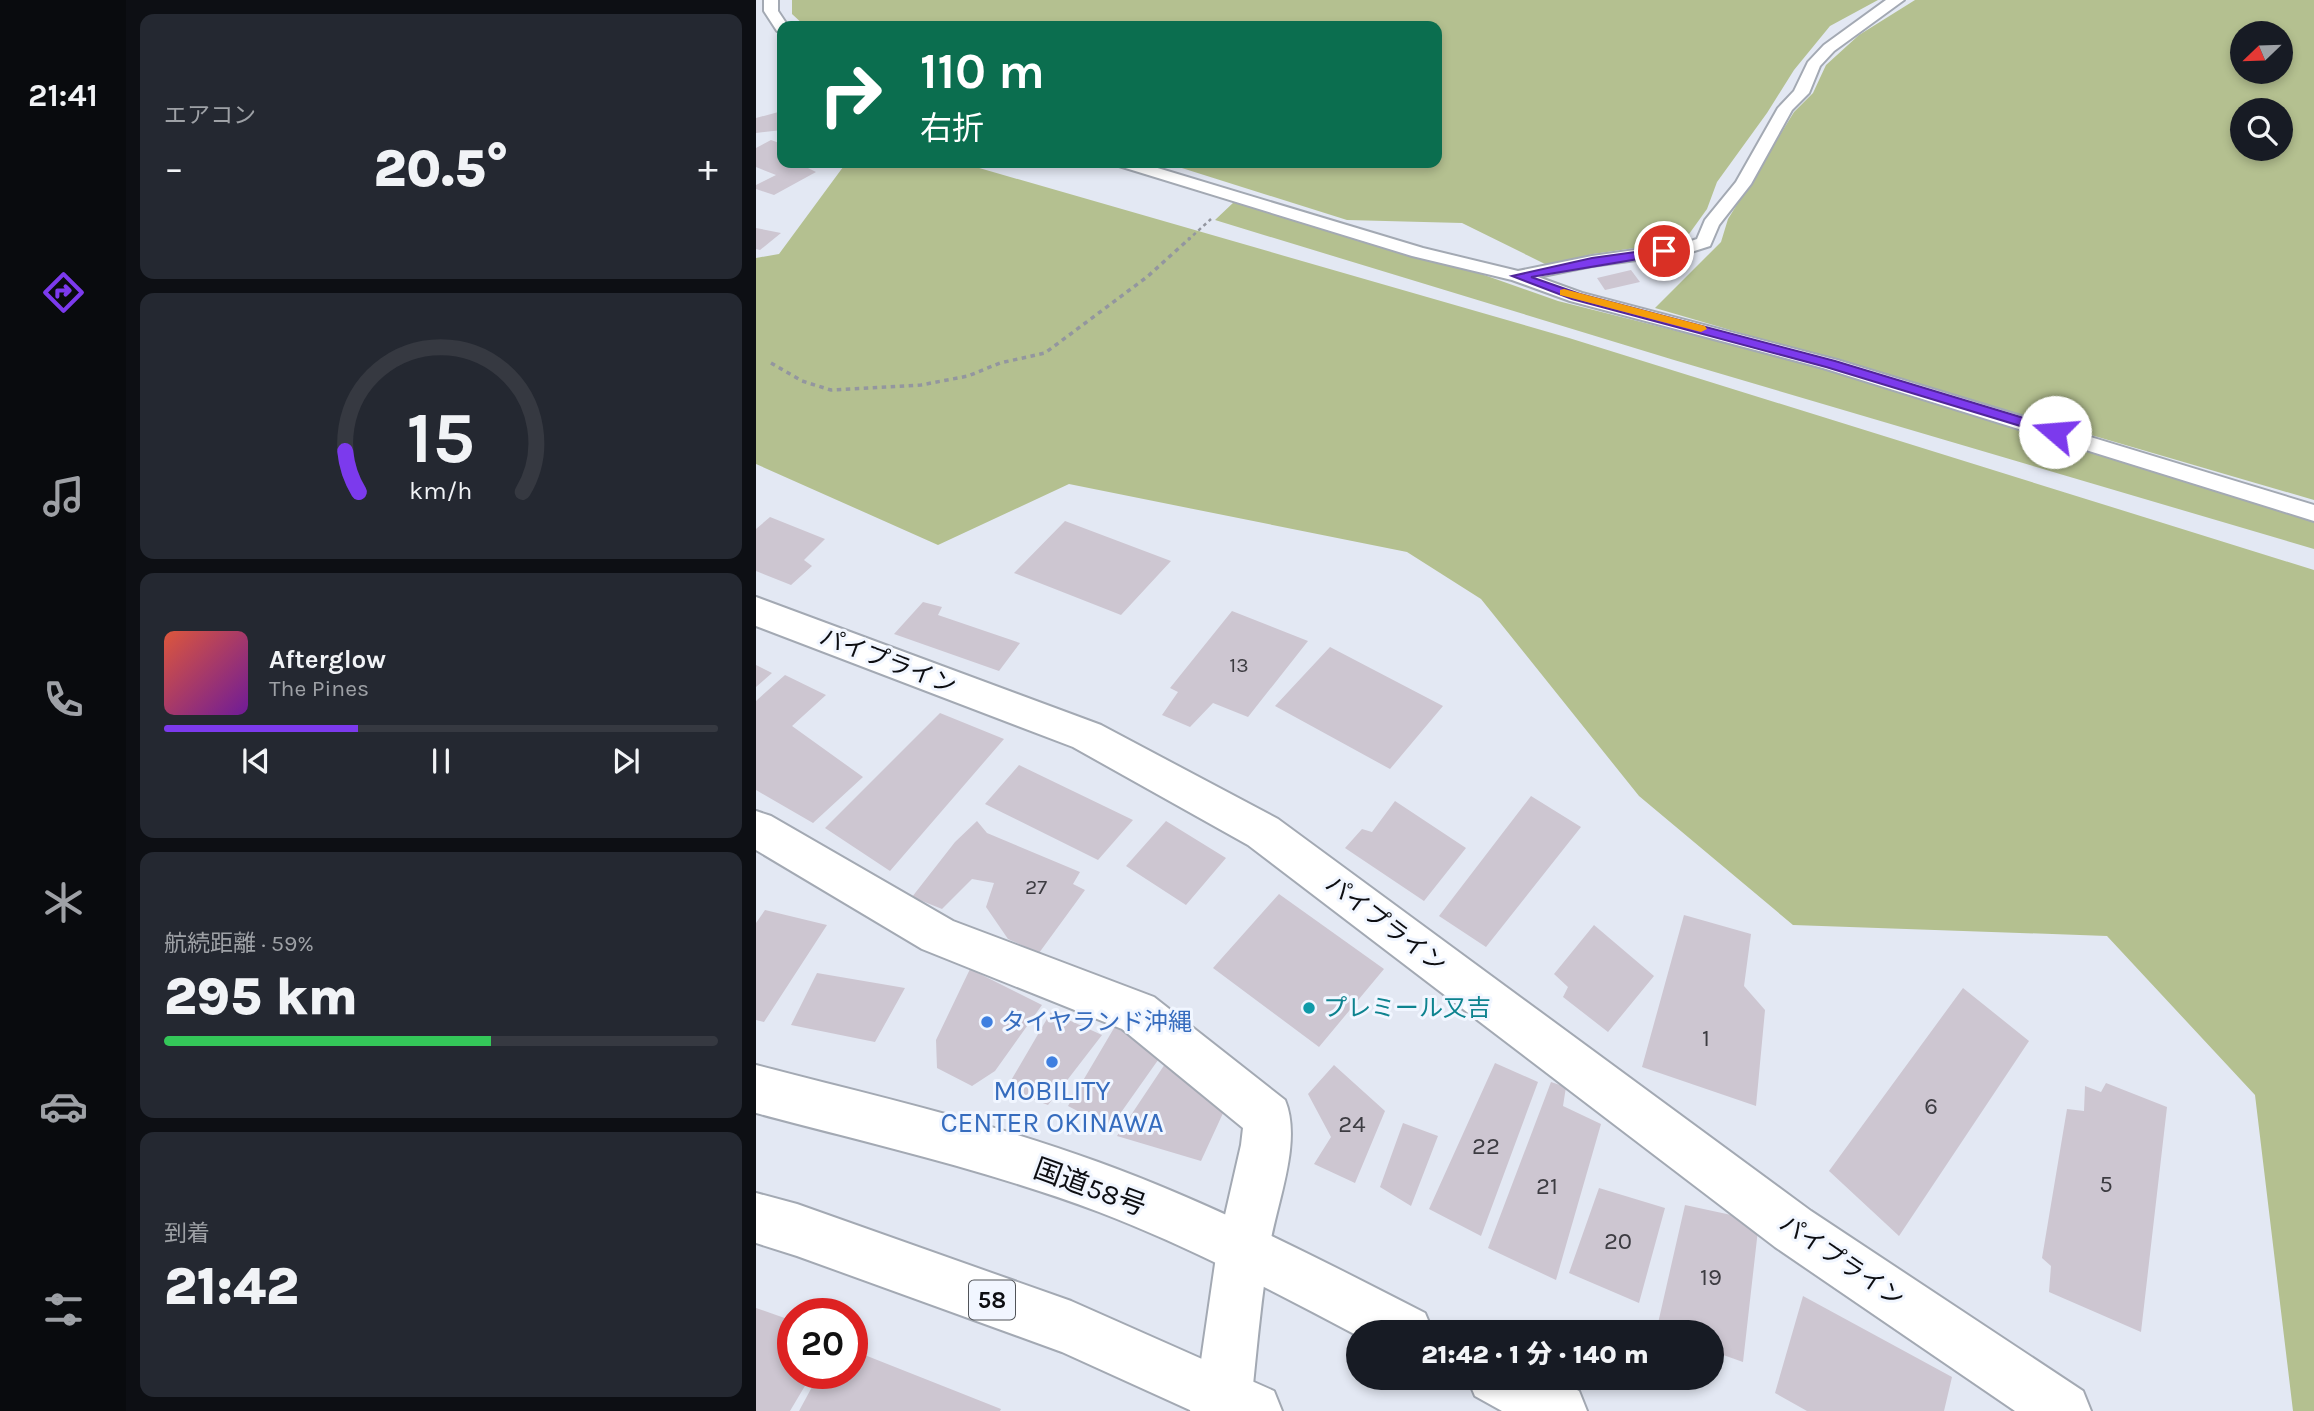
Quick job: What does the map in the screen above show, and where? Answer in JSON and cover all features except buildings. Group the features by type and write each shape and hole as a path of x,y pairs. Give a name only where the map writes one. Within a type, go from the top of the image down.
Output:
{"main road":[{"name":"パイプライン","path":"756,611 1087,736 1263,832 1794,1228 2063,1411"},
{"path":"756,829 938,934 1138,1013 1268,1117 1266,1145 1243,1250 1232,1406"},
{"name":"国道58号","path":"756,1089 1029,1164 1142,1203 1382,1320"},
{"name":"58","path":"756,1218 1071,1328 1232,1406"},
{"path":"1519,1390 1559,1411"}],"lane":[{"path":"771,0 771,10 778,21"},
{"path":"1518,276 1592,261 1688,248 1704,242 1711,224 1743,184 1786,108 1801,93 1813,65 1829,48 1884,6 1897,0"},
{"path":"1141,168 1418,252 1518,276 1576,297 1830,364 2314,513"}],"path":[{"path":"771,363 802,381 831,390 922,385 968,376 1000,363 1045,353 1147,277 1235,197"}],"green space":[{"path":"792,0 1878,0 1830,26 1794,70 1767,113 1717,182 1707,209 1684,241 1593,254 1547,265 1462,223 1347,220 1182,168 1442,168 1442,21 800,21 792,14"},
{"path":"1915,0 2314,0 2314,500 1655,308 1721,242 1728,219 1794,112 1813,93 1826,65 1859,35"},
{"path":"842,168 979,168 1569,338 2314,570 2314,1411 2293,1411 2255,1095 2107,936 1793,925 1639,796 1481,599 1407,552 1069,484 938,545 756,464 756,258 779,254"},
{"path":"1234,202 1470,270 1558,301 1851,375 2314,519 2314,549 1674,360 1215,220"}],"slow traffic":[{"path":"1564,293 1701,329"}],"place":[{"name":"プレミール又吉","path":"1309,1008"},
{"name":"タイヤランド沖縄","path":"987,1022"},
{"name":"MOBILITY CENTER OKINAWA","path":"1052,1062"}],"route":[{"path":"1664,251 1592,261 1518,276 1576,297 1830,364 2055,432"}]}
